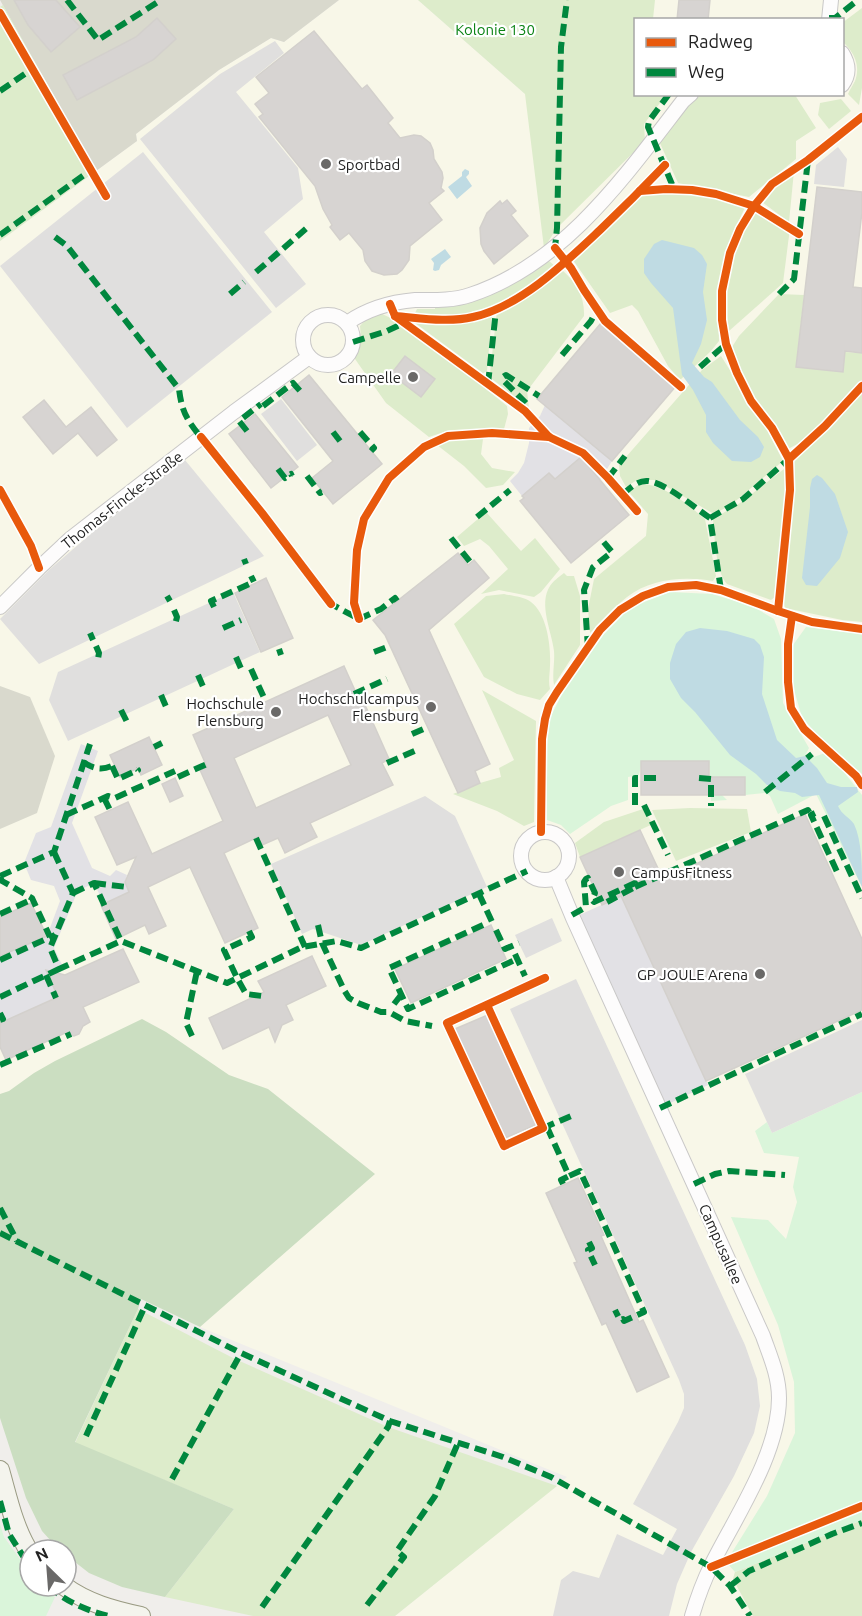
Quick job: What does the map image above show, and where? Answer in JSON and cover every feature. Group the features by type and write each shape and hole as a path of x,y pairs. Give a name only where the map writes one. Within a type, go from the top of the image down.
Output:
{"street":[{"path":"829,18 831,0"},
{"path":"844,55 848,69 844,83"},
{"path":"346,323 358,315 390,304 467,296 499,284 523,271 555,248 609,194 688,96"},
{"path":"325,315 339,317 346,323 352,332 353,342 350,353 343,361 325,366 309,357 303,347 302,337 310,321 325,315"},
{"name":"Thomas-Fincke-Straße","path":"0,607 70,539 309,357"},
{"name":"Campusallee","path":"556,877 763,1336 777,1377 778,1420 767,1455 711,1567 692,1616"},
{"path":"0,1470 21,1538"},
{"path":"78,1595 111,1610 141,1616"}],"shaded area":[{"path":"0,0 339,0 284,42 271,38 219,70 136,134 137,141 96,171"},
{"name":"Hochschulcampus Flensburg","path":"339,0 418,0 524,93 526,0 862,0 862,1520 735,1572 733,1579 753,1616 395,1616 567,1477 200,1327 22,1241 0,1173 0,241 137,141 136,134 219,70 271,38 284,42"},
{"path":"275,41 284,53 236,92 298,168 303,199 264,232 306,284 276,308 140,139 220,74"},
{"path":"838,147 847,159 844,187 814,184 816,165"},
{"path":"143,152 272,312 127,428 0,266"},
{"path":"281,399 317,445 297,461 261,414"},
{"path":"545,405 612,461 600,480 581,457 555,479 549,473 522,496 510,481 524,463 529,443 529,428 540,416"},
{"path":"185,460 264,556 39,664 0,619 49,570 94,531"},
{"path":"233,592 260,652 68,741 49,700 58,672"},
{"path":"0,686 30,697 55,756 37,813 0,829"},
{"path":"81,744 98,751 72,823 92,868 110,876 116,870 127,875 125,882 129,892 104,904 94,883 74,893 76,895 54,948 64,969 50,975 61,996 4,1022 0,1013 0,956 47,936 60,901 54,886 31,880 24,863 36,833 51,827"},
{"path":"425,796 455,816 487,887 361,945 313,929 302,934 271,864"},
{"path":"621,896 708,1085 660,1108 573,918"},
{"path":"552,918 562,941 526,958 515,935"},
{"path":"576,979 745,1345 757,1379 760,1406 754,1433 734,1476 691,1552 677,1584 669,1616 553,1616 561,1580 573,1571 599,1578 617,1534 663,1555 677,1529 633,1504 684,1408 684,1394 679,1380 510,1009"},
{"path":"862,1020 862,1092 772,1133 745,1074"}],"green space":[{"name":"Kolonie 130","path":"418,0 655,0 653,18 634,18 634,96 665,96 644,124 645,141 557,228 544,248 525,94"},
{"path":"3,5 96,171 0,241 0,7"},
{"path":"862,8 862,88 859,105 848,94 857,75 857,65 844,43 844,22"},
{"path":"700,96 796,96 816,128 796,141 796,159 749,197 678,183 659,141"},
{"path":"841,99 851,111 829,129 818,115 820,103"},
{"path":"794,171 789,222 762,202 769,188"},
{"path":"662,191 706,192 745,207 726,251 718,296 719,341 680,380 668,366 638,311 632,305 610,313 573,260 640,194"},
{"path":"755,210 790,228 783,283 729,331 725,301 727,279 737,236"},
{"path":"549,261 555,266 531,284 492,306 463,315 415,313 417,309 435,309 435,304 461,303 498,291"},
{"path":"562,270 579,290 584,316 527,391 529,408 492,379 490,373 497,311 528,294"},
{"path":"779,294 804,295 796,366 843,372 845,352 862,353 862,382 842,406 807,439 788,449 746,387 732,347 739,336"},
{"path":"380,313 395,320 449,359 507,406 508,414 504,429 450,430 429,437 386,403 355,359 355,352 361,338 360,326 369,316"},
{"path":"492,314 487,371 483,373 411,320 455,323"},
{"path":"721,356 764,424 783,461 731,505 714,514 655,480 637,480 626,487 620,476 619,465 702,370"},
{"path":"862,391 862,622 785,608 784,603 792,463"},
{"path":"465,437 483,439 481,454 492,468 515,472 503,485 486,488 464,466 437,445"},
{"path":"784,469 786,476 780,570 775,597 771,600 727,584 718,562 713,519 740,503"},
{"path":"645,484 670,493 705,519 716,576 713,581 680,579 657,582 647,586 622,601 590,633 588,609 594,579 646,536 648,514 629,492 638,485"},
{"path":"486,512 521,551 535,538 560,569 534,597 499,590 481,594 508,569 489,546 480,539 464,546 457,537"},
{"path":"564,573 567,576 574,576 580,596 580,645 554,685 554,651 545,601 550,586"},
{"path":"670,592 712,594 752,606 774,619 781,639 783,703 809,748 805,756 767,785 765,791 808,759 828,752 862,795 862,887 816,794 778,814 770,796 765,793 745,795 745,777 723,777 722,795 727,800 711,801 709,761 642,761 639,775 628,777 628,800 611,806 570,834 561,825 547,820 547,745 550,718 564,690 604,634 629,608"},
{"path":"504,594 531,602 541,614 544,622 550,649 550,689 540,700 517,694 484,677 454,624 486,596"},
{"path":"806,627 862,634 862,774 829,746 802,718 792,682 793,645"},
{"path":"482,690 536,721 534,822 524,826 497,811 453,794 501,777 499,768 514,760"},
{"path":"643,809 653,824 580,857 575,843 604,822"},
{"path":"747,809 751,832 676,861 652,810"},
{"path":"142,1019 166,1032 229,1075 268,1089 375,1174 200,1327 141,1299 75,1442 234,1509 165,1597 122,1587 89,1573 78,1564 78,1538 48,1538 42,1531 26,1498 0,1418 0,1094 9,1091 55,1061"},
{"path":"862,1092 862,1520 735,1572 726,1562 767,1496 795,1433 794,1382 778,1325 731,1217 768,1220 786,1239 797,1202 793,1187 799,1157 764,1153 755,1131 767,1122 772,1133"},
{"path":"138,1309 235,1359 388,1427 557,1486 395,1616 253,1616 165,1597 234,1509 75,1443"},
{"path":"862,1520 862,1616 753,1616 733,1579 735,1572"},
{"path":"0,1524 4,1537 18,1556 18,1598 55,1598 46,1616 0,1616"}],"water":[{"path":"465,169 469,171 466,177 472,186 457,199 448,187 462,176"},
{"path":"662,240 694,248 707,264 703,292 707,320 701,344 692,363 704,377 712,382 740,420 758,437 764,447 760,457 751,462 732,461 713,443 706,432 706,415 682,375 673,308 644,273 644,259 654,244"},
{"path":"445,249 451,257 441,265 439,270 433,270 434,263 431,259"},
{"path":"817,475 835,494 848,532 840,558 817,586 806,585 802,578 810,488 812,479"},
{"path":"700,628 727,631 754,639 760,645 764,657 762,694 777,740 796,758 805,756 827,783 841,787 857,787 858,792 838,806 854,824 857,831 861,854 862,887 819,795 802,797 767,785 730,755 681,698 670,679 670,663 676,644 686,632"}],"building":[{"path":"14,0 56,0 80,27 51,52 28,25"},
{"path":"679,0 710,0 708,18 677,18"},
{"path":"157,18 176,39 153,60 77,100 63,75 136,37"},
{"path":"314,31 362,89 367,85 393,118 388,123 400,138 421,136 430,143 434,159 442,172 441,188 444,191 429,203 442,220 410,246 409,260 397,274 384,275 372,271 365,261 363,250 349,233 340,240 330,227 332,225 323,209 315,186 259,117 263,114 255,104 269,93 256,77"},
{"path":"817,187 862,192 862,212 853,287 862,288 862,353 845,351 843,372 796,367"},
{"path":"507,200 516,211 511,215 528,236 494,264 481,244 480,228 487,213 500,201 502,204"},
{"path":"601,323 676,386 612,461 537,399"},
{"name":"Campelle","path":"405,356 435,379 421,397 391,374"},
{"path":"309,375 382,464 333,504 312,478 333,461 282,397"},
{"path":"44,400 66,427 91,407 117,440 97,456 78,433 53,454 23,417"},
{"path":"255,414 298,467 271,488 229,434"},
{"path":"581,457 629,515 571,563 520,501 524,498 522,496 549,473 555,479"},
{"path":"458,553 468,565 474,560 489,578 429,630 490,764 475,771 480,783 458,793 385,635 373,620"},
{"path":"266,578 293,638 261,652 235,593"},
{"path":"344,666 358,697 361,696 389,759 382,763 393,785 310,823 317,837 285,853 278,838 262,845 258,837 224,853 258,928 225,943 190,867 148,887 166,926 149,934 145,925 116,939 101,905 129,892 125,882 136,857 117,865 95,817 128,802 152,854 223,821 200,770 207,767 193,735","holes":["328,715 351,765 256,808 234,758"]},
{"path":"149,737 162,765 141,775 138,768 120,777 110,755"},
{"path":"641,761 709,761 709,777 745,777 745,795 641,795"},
{"path":"175,778 183,796 170,802 162,784"},
{"name":"GP JOULE Arena","path":"805,814 862,939 862,1010 706,1081 621,896 602,905 580,857 640,830 663,879"},
{"path":"31,903 47,936 0,956 0,917"},
{"path":"491,925 506,959 411,1003 395,969"},
{"path":"123,949 139,982 83,1007 90,1022 83,1026 79,1034 74,1036 65,1033 6,1060 0,1047 0,1023 58,997 46,970 65,975"},
{"path":"312,956 326,986 286,1005 293,1020 282,1025 275,1042 269,1027 223,1049 209,1018 264,992 258,981"},
{"path":"490,1014 540,1123 505,1138 455,1029"},
{"path":"578,1178 639,1322 643,1320 669,1377 637,1392 606,1323 602,1325 546,1193"}],"marked path":[{"path":"67,0 98,40 161,0"},
{"path":"557,251 555,248 561,47 567,0"},
{"path":"829,18 835,18 858,0"},
{"path":"0,91 32,69"},
{"path":"668,96 649,121 648,127 674,189"},
{"path":"779,294 794,279 808,160"},
{"path":"0,235 91,170"},
{"path":"256,272 308,227"},
{"path":"55,237 67,246 179,389 186,417 203,440"},
{"path":"230,294 244,282"},
{"path":"562,355 591,321 597,309"},
{"path":"488,384 496,310"},
{"path":"353,342 404,323"},
{"path":"700,367 726,344"},
{"path":"526,403 504,381 503,377 506,375 539,396"},
{"path":"263,406 293,383 301,392"},
{"path":"247,431 239,421 261,404"},
{"path":"333,432 340,441"},
{"path":"360,432 374,448 371,451"},
{"path":"608,478 625,456"},
{"path":"710,518 743,499 791,457"},
{"path":"278,469 285,478 291,474 292,476"},
{"path":"307,476 320,493 322,492"},
{"path":"623,494 634,485 648,481 672,491 710,518 721,590"},
{"path":"477,517 510,490"},
{"path":"451,538 471,563"},
{"path":"588,648 584,590 593,567 612,552 602,540"},
{"path":"244,559 246,564"},
{"path":"214,607 211,601 254,582 251,576"},
{"path":"167,596 170,601"},
{"path":"359,619 381,609 395,598 397,601"},
{"path":"329,601 359,619"},
{"path":"174,610 177,617 175,625"},
{"path":"223,628 241,620"},
{"path":"90,633 93,640"},
{"path":"96,646 99,653 98,659"},
{"path":"374,652 390,646"},
{"path":"279,649 281,655"},
{"path":"236,657 243,673"},
{"path":"251,669 265,700"},
{"path":"198,675 205,691"},
{"path":"354,694 387,679"},
{"path":"161,695 167,709"},
{"path":"121,710 129,726"},
{"path":"412,734 428,727"},
{"path":"154,747 162,743"},
{"path":"0,876 54,852 90,744"},
{"path":"387,763 419,749"},
{"path":"765,792 812,754"},
{"path":"83,762 98,768 114,765"},
{"path":"178,777 209,763"},
{"path":"112,766 118,779 137,769"},
{"path":"66,815 108,796 115,798 175,771"},
{"path":"635,805 635,778 656,778"},
{"path":"699,778 711,779 711,806"},
{"path":"104,798 110,810"},
{"path":"644,805 668,855"},
{"path":"635,887 808,810 811,815"},
{"path":"815,813 811,815 839,876"},
{"path":"824,816 862,898"},
{"path":"256,838 305,947"},
{"path":"54,852 73,893 50,948 59,969 121,941 227,983 302,947 337,941 361,948 527,871"},
{"path":"0,877 2,881 32,898 50,937"},
{"path":"572,915 586,907 584,882 586,879 588,878 595,893 592,900 594,902 635,883 635,887 607,902"},
{"path":"94,883 127,887"},
{"path":"73,893 94,883 121,941"},
{"path":"479,894 494,926"},
{"path":"0,914 33,899"},
{"path":"318,925 322,943 349,998 381,1012 389,1012 405,1021 432,1026"},
{"path":"483,925 389,968 408,1009 517,959"},
{"path":"496,930 505,949 519,943"},
{"path":"249,931 252,937 224,950 246,994 262,996"},
{"path":"0,960 55,935"},
{"path":"515,954 525,976"},
{"path":"0,997 59,969 62,975"},
{"path":"192,1036 186,1023 197,971"},
{"path":"46,975 56,998"},
{"path":"394,1004 401,995"},
{"path":"0,1013 3,1019 0,1020"},
{"path":"660,1108 862,1014"},
{"path":"0,1065 71,1034"},
{"path":"543,1128 576,1114"},
{"path":"547,1127 569,1176 580,1171 644,1312 624,1321 620,1320 615,1310"},
{"path":"694,1184 715,1174 729,1171 785,1175"},
{"path":"563,1184 561,1180 569,1176"},
{"path":"0,1208 17,1241"},
{"path":"0,1233 241,1353 390,1421 503,1457 551,1477 711,1567 730,1586 750,1616"},
{"path":"589,1242 592,1248 588,1250 595,1265"},
{"path":"86,1436 145,1306"},
{"path":"172,1479 241,1353"},
{"path":"262,1607 390,1421"},
{"path":"367,1605 404,1557 397,1551 435,1496 458,1443"},
{"path":"0,1501 9,1534 18,1548"},
{"path":"730,1586 749,1571 862,1523"},
{"path":"65,1598 77,1605 109,1616"}],"cycle path":[{"path":"0,13 106,196"},
{"path":"778,611 790,490 789,459 772,428 751,401 737,373 726,344 722,320 722,291 730,253 740,229 754,206 772,184 808,160 862,117"},
{"path":"395,316 454,320 491,312 508,304 525,294 572,256 665,165"},
{"path":"640,191 692,190 716,194 754,206 799,234"},
{"path":"555,248 571,268 605,321 681,387"},
{"path":"390,304 395,316 525,411 549,437 583,453 637,511"},
{"path":"789,459 825,426 862,386"},
{"path":"359,619 354,603 357,550 364,519 389,478 424,447 448,436 492,433 549,437"},
{"path":"201,437 331,604"},
{"path":"0,490 31,546 39,568"},
{"path":"541,832 542,739 549,705 600,630 620,610 643,596 668,587 696,585 721,590 812,622 862,629"},
{"path":"792,616 788,644 791,708 804,729 856,776 862,785"},
{"path":"487,1005 543,1128 504,1146 447,1023 545,978"},
{"path":"711,1567 862,1506"}],"place":[{"name":"Sportbad","path":"326,164"},
{"name":"Campelle","path":"413,377"},
{"name":"Hochschulcampus Flensburg","path":"431,707"},
{"name":"Hochschule Flensburg","path":"276,712"},
{"name":"CampusFitness","path":"619,872"},
{"name":"GP JOULE Arena","path":"760,974"}]}
